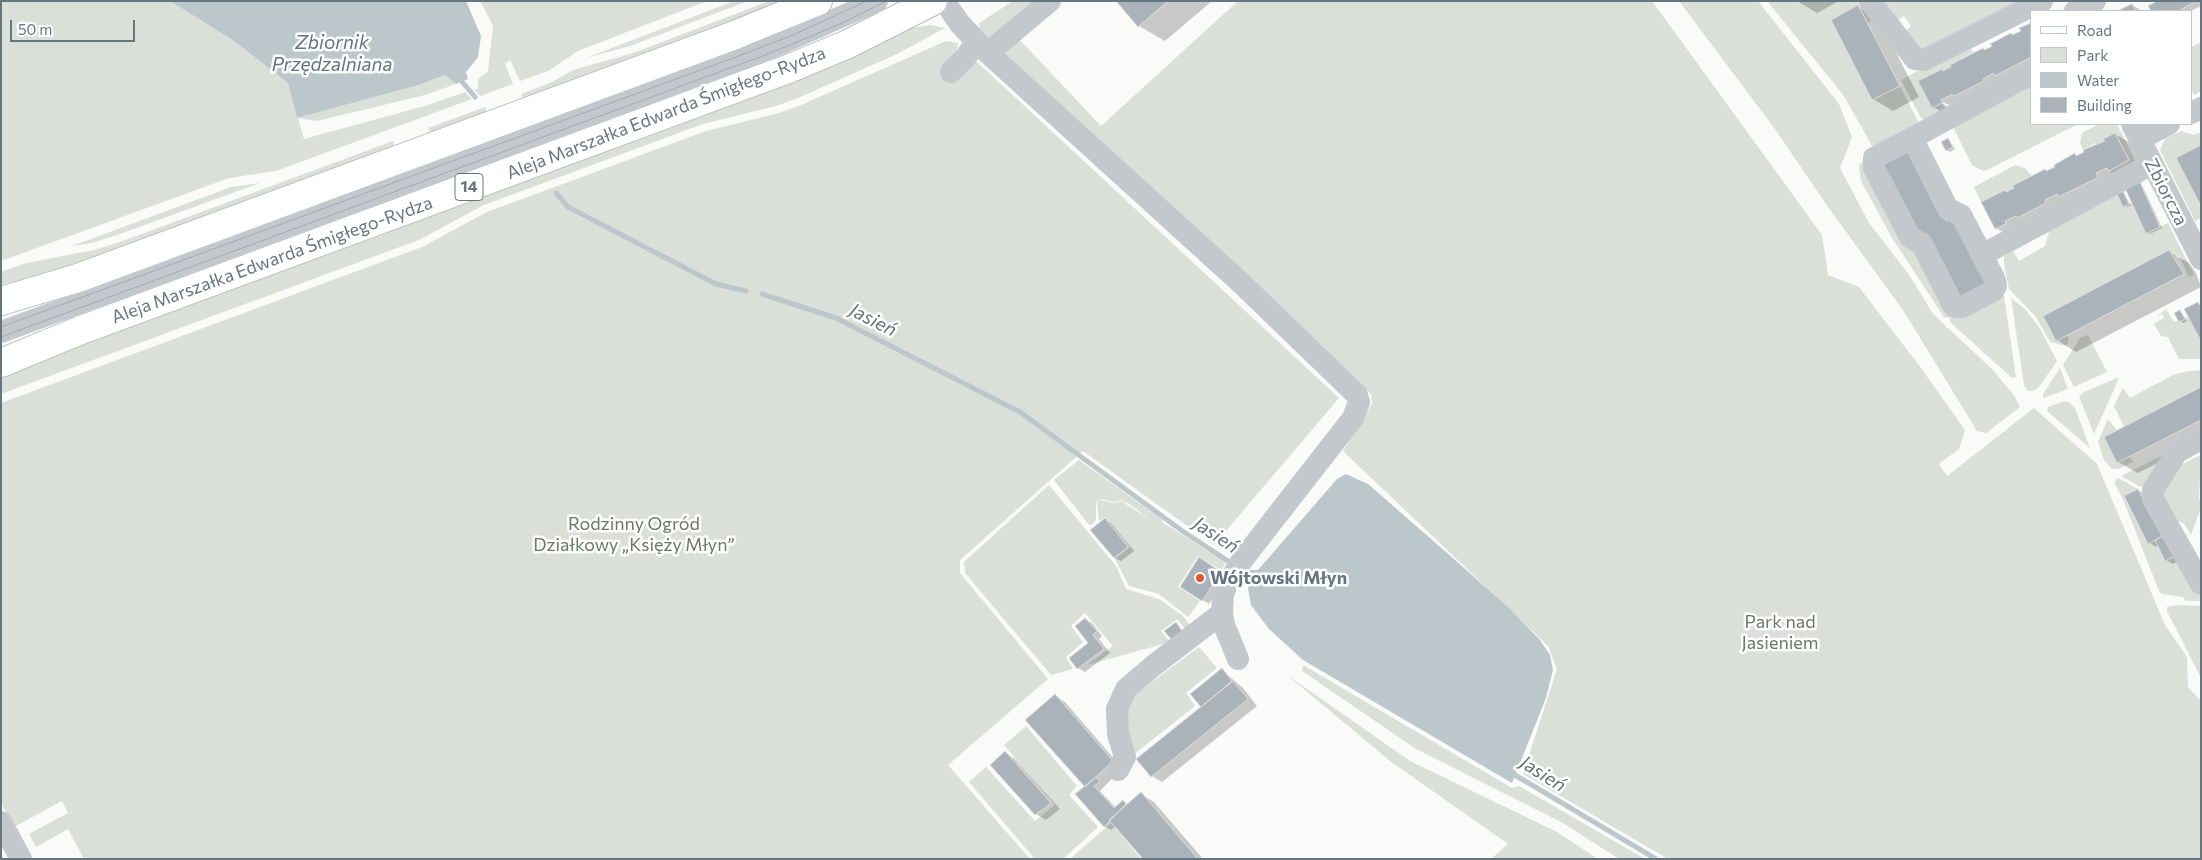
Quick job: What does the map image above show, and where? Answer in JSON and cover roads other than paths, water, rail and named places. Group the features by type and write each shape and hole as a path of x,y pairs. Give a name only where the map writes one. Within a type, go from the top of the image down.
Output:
{"main road":[{"path":"1,301 97,271 736,35 818,1"},
{"name":"Aleja Marszałka Edwarda Śmigłego-Rydza","path":"1,363 81,330 788,69 870,33 933,1"}],"street":[{"path":"1,332 764,51 877,1"},
{"path":"944,1 982,47 1241,283 1357,395 1359,402 1353,418 1238,567 1223,595 1222,613 1224,625 1238,660"},
{"path":"951,72 966,57 1050,1"},
{"path":"1870,1 1915,59 1924,60 2042,1"},
{"path":"2076,10 2096,1"},
{"path":"1912,138 1948,209 1960,215 1982,255 1996,286 1993,291 1962,307 1955,307 1922,244 1910,237 1873,163 1874,158 2030,75"},
{"path":"2136,131 2164,125"},
{"name":"Zbiorcza","path":"2136,131 2201,259"},
{"path":"1982,255 2152,164"},
{"path":"86,302 184,292"},
{"path":"2201,439 2177,452 2152,490 2153,499 2201,584"},
{"path":"1118,770 1125,757 1118,734 1117,709 1126,689 1152,666 1222,613"}],"water":[{"name":"Zbiornik Przędzalniana","path":"170,1 466,1 481,36 478,57 466,72 468,79 456,84 445,75 419,85 297,118 288,83 234,41"},
{"path":"1346,474 1368,484 1454,559 1509,608 1540,640 1550,655 1553,670 1546,698 1512,783 1303,660 1269,629 1251,605 1248,588 1250,582 1244,575 1248,570 1258,570 1337,479"}],"waterway":[{"name":"Jasień","path":"459,78 475,97"},
{"name":"Jasień","path":"556,193 568,207 716,284 746,291"},
{"name":"Jasień","path":"762,294 836,318 1020,412 1181,530 1234,565"},
{"name":"Jasień","path":"1510,772 1656,859"}],"tram line":[{"path":"1,327 736,57 793,35 867,1"},
{"path":"1,337 768,54 840,24 887,1"}],"place":[{"name":"Wójtowski Młyn","path":"1200,578"}],"park label":[{"name":"Rodzinny Ogród Działkowy „Księży Młyn”","path":"634,534"},
{"name":"Park nad Jasieniem","path":"1780,632"}]}
